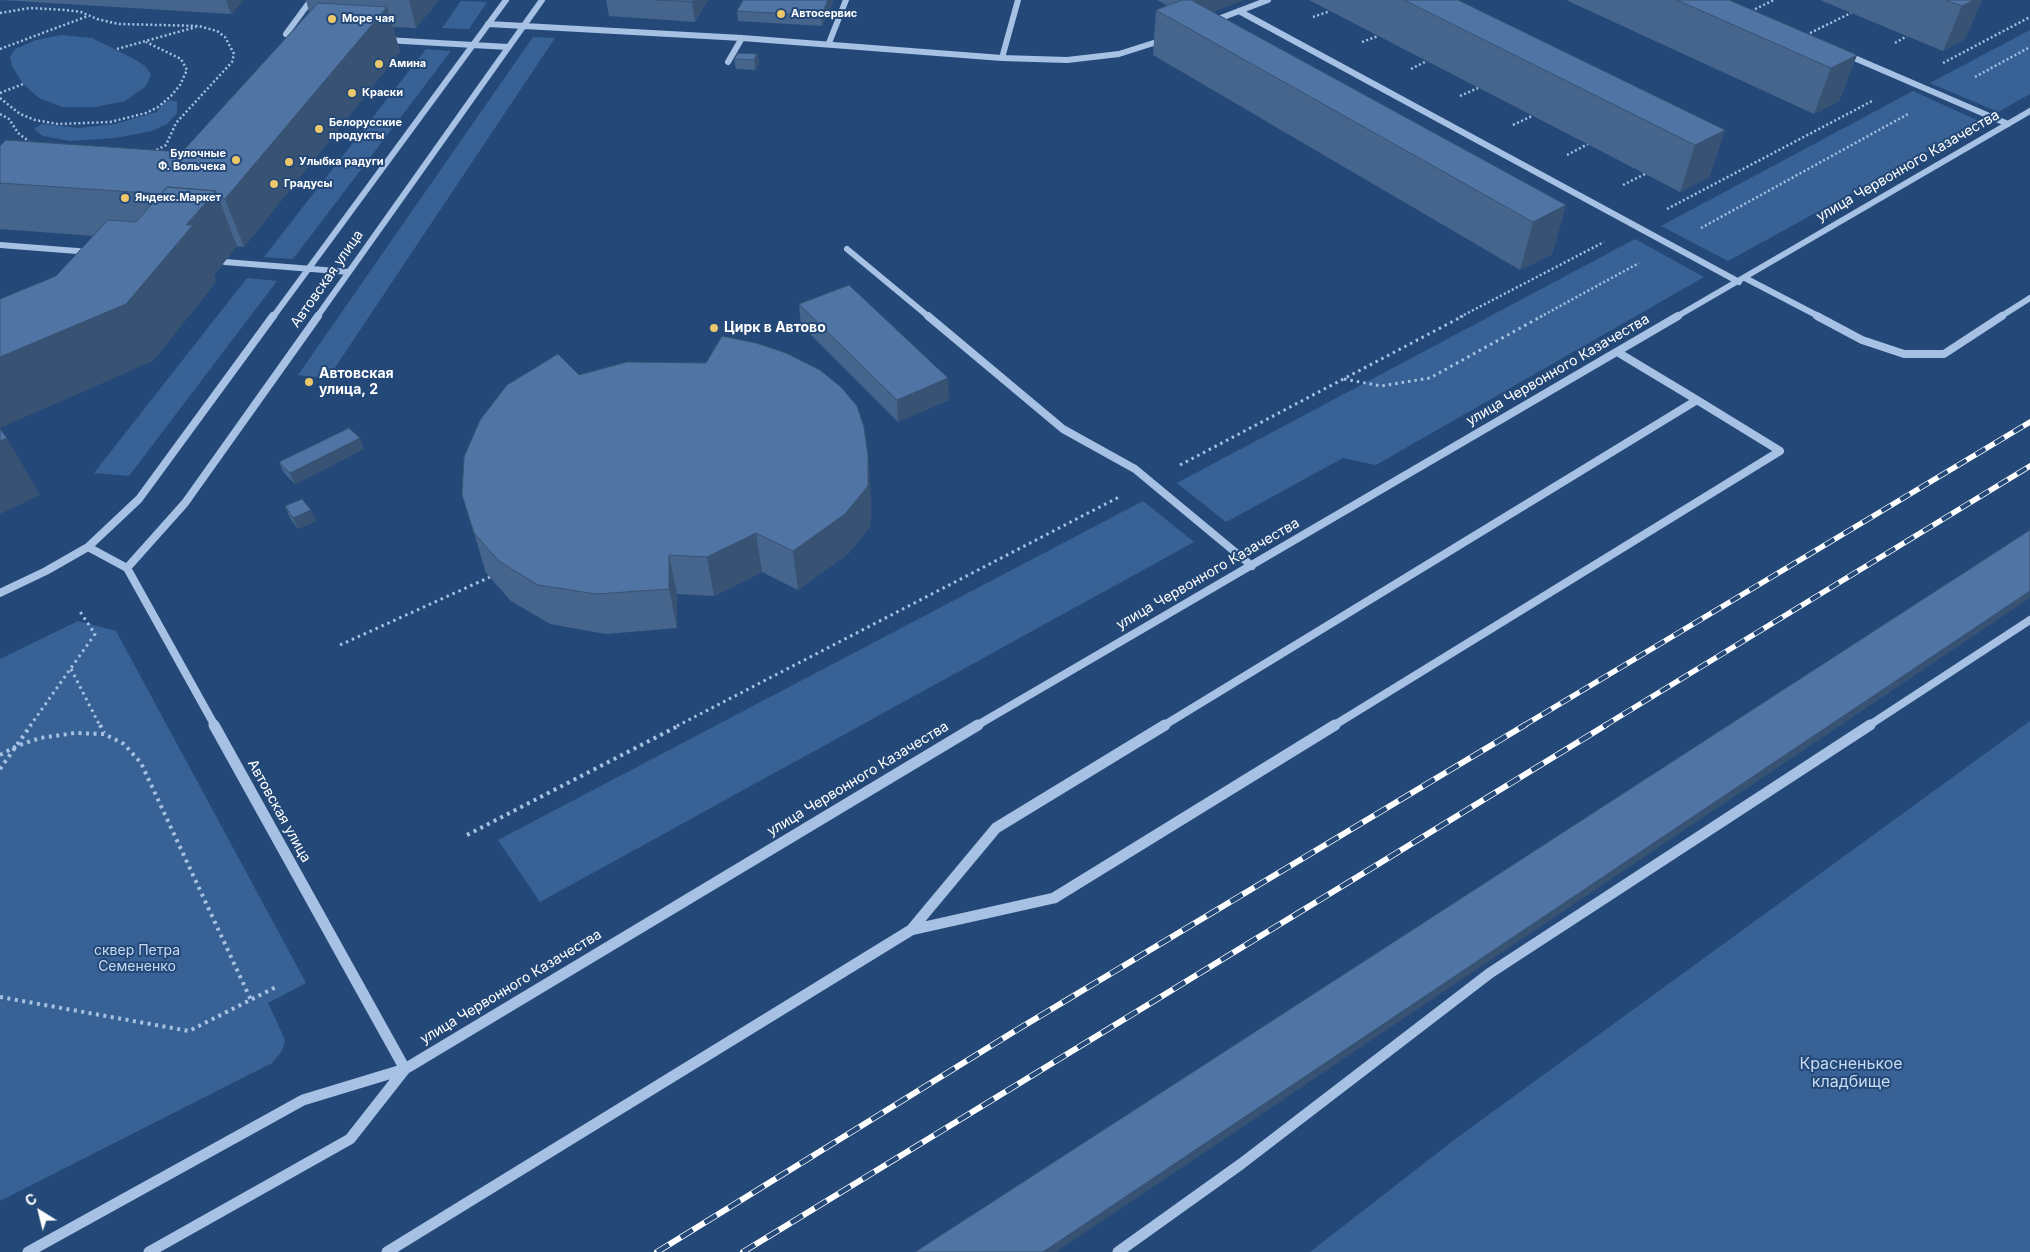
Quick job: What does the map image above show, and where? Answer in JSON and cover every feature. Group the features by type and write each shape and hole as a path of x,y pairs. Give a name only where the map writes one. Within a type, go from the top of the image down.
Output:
{"street":[{"path":"311,0 286,34 312,36"},
{"name":"Автовская улица","path":"0,593 46,571 88,547 139,499 506,0"},
{"name":"Автовская улица","path":"405,1069 127,568 185,503 542,0"},
{"path":"829,43 846,0"},
{"path":"1002,58 1018,0"},
{"path":"1202,25 1268,0"},
{"path":"1239,11 1635,226 1862,340 1904,354 1944,354 2030,298"},
{"path":"488,24 829,43 1002,58 1076,59 1119,54 1166,39"},
{"path":"1804,36 2008,124"},
{"path":"728,62 742,38"},
{"path":"376,39 508,47"},
{"name":"улица Червонного Казачества","path":"28,1252 303,1100 405,1069 951,741 2030,112"},
{"path":"0,245 95,252"},
{"path":"848,249 1063,429 1135,469 1252,566"},
{"path":"224,262 349,272"},
{"path":"911,930 1054,898 1780,451 1619,352"},
{"path":"387,1252 911,930 996,828 1697,400"},
{"path":"88,547 127,568"},
{"path":"1118,1252 1241,1164 1490,973 2030,620"},
{"name":"улица Червонного Казачества","path":"149,1252 350,1139 405,1069"}],"path":[{"path":"1749,12 1774,0"},
{"path":"0,13 30,8 53,8 81,12 97,20 119,24 199,26 217,31 225,37 234,54 232,62 176,123 166,144 147,155"},
{"path":"1804,36 1851,13"},
{"path":"0,49 89,15"},
{"path":"467,835 1150,481 2030,17"},
{"path":"117,49 199,26"},
{"path":"0,98 20,114 50,123 84,124 110,122 146,113 158,107 171,96 180,85 187,70 181,58 146,42"},
{"path":"0,93 23,84"},
{"path":"0,114 9,120 25,139 38,145"},
{"path":"340,645 490,577"},
{"path":"0,769 95,634 79,610"},
{"path":"71,669 104,734"},
{"path":"0,755 17,746 40,738 75,733 104,734 124,744 141,763 251,1000"},
{"path":"0,997 189,1031 276,987"}],"green space":[{"path":"461,1 487,2 469,29 442,28"},
{"path":"2030,30 2030,94 1998,112 1930,83"},
{"path":"61,35 92,38 134,59 145,66 151,74 146,86 125,101 95,107 62,107 39,98 23,84 12,66 10,57 15,49 36,40"},
{"path":"533,37 555,38 328,378 298,375"},
{"path":"426,49 451,51 293,259 264,257"},
{"path":"1913,91 1981,122 1728,261 1661,226"},
{"path":"171,100 177,102 177,113 167,124 152,131 115,138 70,141 43,136 34,129 42,124 79,128 115,124 157,112 163,103"},
{"path":"1635,239 1704,277 1376,465 1343,458 1226,522 1177,483"},
{"path":"247,278 277,281 129,476 94,473"},
{"path":"1143,501 1194,542 540,902 498,840"},
{"name":"сквер Петра Семененко","path":"78,621 116,631 306,983 268,1003 285,1040 282,1051 272,1063 0,1201 0,659"},
{"name":"Красненькое кладбище","path":"2030,721 2030,1252 1310,1252 1458,1137"}],"building":[{"path":"657,0 694,0 692,2"},
{"path":"743,0 828,0 821,16 737,11"},
{"path":"1182,0 1191,0 1566,205 1533,222 1156,10"},
{"path":"1404,0 1458,0 1725,130 1695,145"},
{"path":"1677,0 1729,0 1857,55 1831,68"},
{"path":"1946,0 1974,0 1962,6"},
{"path":"318,3 387,7 225,199 218,198 216,191 167,187 162,194 0,183 0,146 6,140 182,152"},
{"path":"738,53 757,54 754,60 734,59"},
{"path":"167,187 216,191 186,225 193,225 126,304 0,357 0,299 56,276 108,220 136,222"},
{"path":"849,285 948,378 897,400 799,304"},
{"path":"722,336 756,343 786,353 820,370 841,387 857,406 864,427 868,456 868,486 845,514 793,551 756,533 707,557 669,555 669,589 596,594 538,585 499,561 474,533 462,495 464,457 480,420 507,385 558,354 579,375 627,362 706,363"},
{"path":"349,428 360,438 290,473 279,462"},
{"path":"0,429 7,438 0,441"},
{"path":"302,499 311,510 293,518 285,506"},
{"path":"2030,530 2030,591 1043,1252 915,1252"}],"railway":[{"path":"1523,726 2030,422"},
{"path":"1604,726 2030,466"},
{"path":"657,1252 1015,1031 1525,725"},
{"path":"743,1252 1606,725"}],"place":[{"name":"Автосервис","path":"781,14"},
{"name":"Море чая","path":"332,19"},
{"name":"Амина","path":"379,64"},
{"name":"Краски","path":"352,93"},
{"name":"Белорусские продукты","path":"319,129"},
{"name":"Булочные Ф. Вольчека","path":"236,160"},
{"name":"Улыбка радуги","path":"289,162"},
{"name":"Градусы","path":"274,184"},
{"name":"Яндекс.Маркет","path":"125,198"},
{"name":"Цирк в Автово","path":"714,328"},
{"name":"Автовская улица, 2","path":"309,382"}]}
